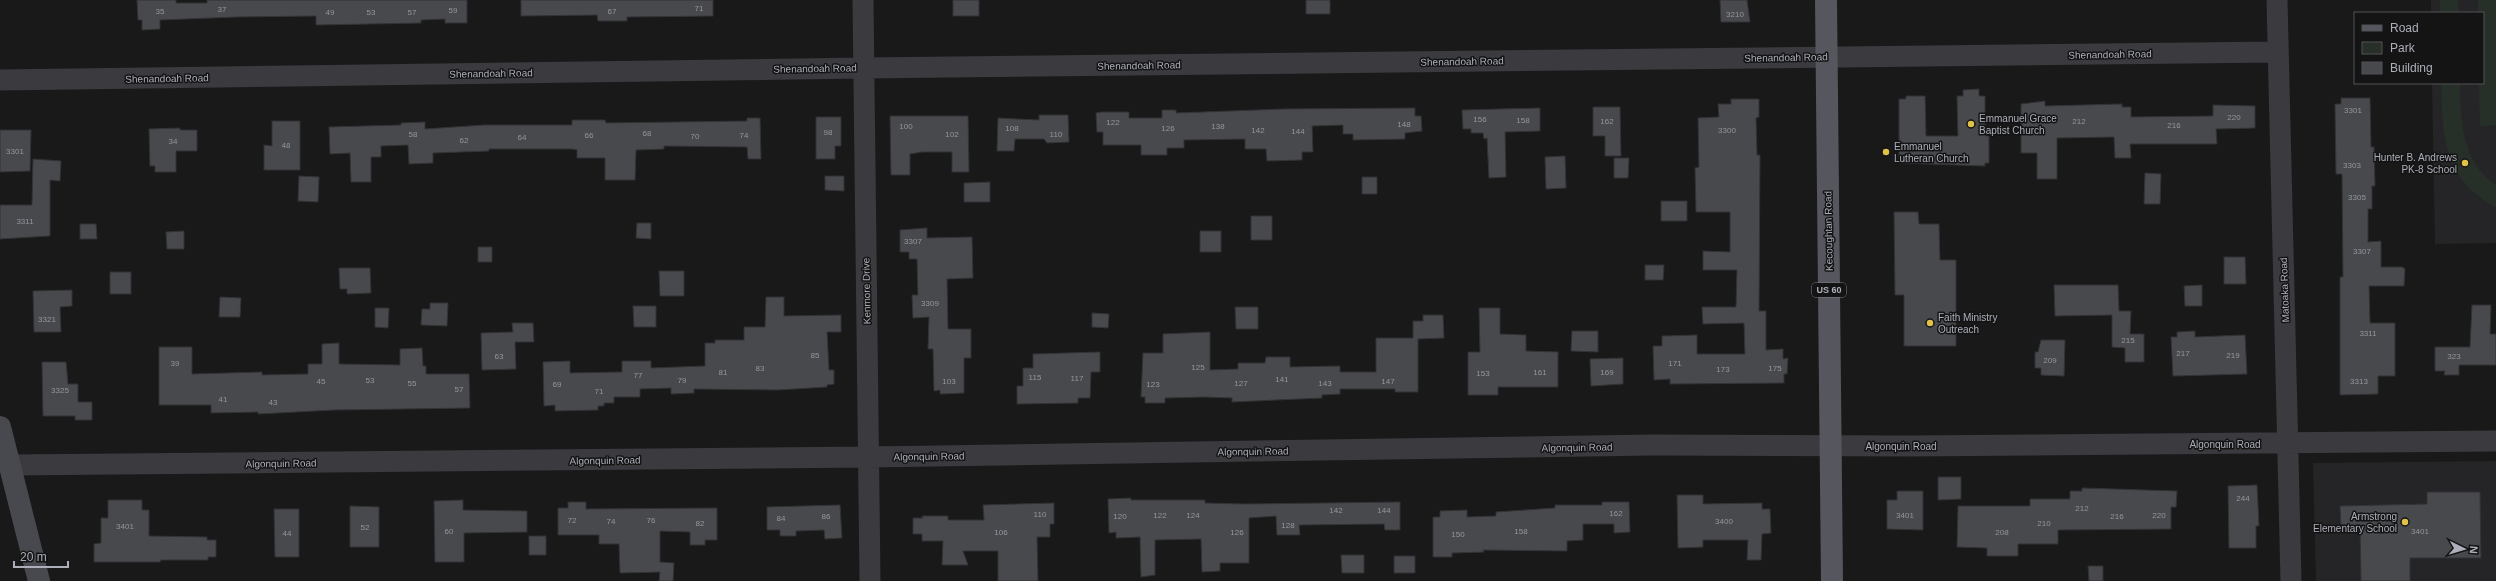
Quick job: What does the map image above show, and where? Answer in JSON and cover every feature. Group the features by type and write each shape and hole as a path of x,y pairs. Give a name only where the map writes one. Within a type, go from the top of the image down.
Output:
{"main road":[{"name":"Kecoughtan Road","path":"1826,0 1832,581"},
{"path":"0,427 40,581"}],"street":[{"name":"Kenmore Drive","path":"863,0 870,581"},
{"name":"Matoaka Road","path":"2277,0 2277,52 2289,443 2291,581"},
{"name":"Shenandoah Road","path":"0,80 1826,56 2277,52"},
{"name":"Algonquin Road","path":"10,465 868,457 1652,445 1831,446 2496,441"}],"shaded area":[{"name":"Hunter B. Andrews PK-8 School","path":"2431,0 2496,0 2496,243 2435,244 2432,84 2484,84 2484,12 2431,12"},
{"name":"Armstrong Elementary School","path":"2496,461 2496,581 2316,581 2313,463"}],"green space":[{"path":"2440,0 2458,0 2459,12 2440,12"},
{"path":"2478,0 2496,0 2496,125 2480,126 2479,84 2484,84 2484,12 2478,12"},
{"path":"2441,84 2460,84 2462,125 2465,139 2476,165 2485,176 2496,185 2496,207 2479,196 2466,184 2456,170 2449,154 2445,138"}],"building":[{"path":"137,0 176,0 176,3 207,3 207,0 467,0 467,23 445,23 445,19 421,20 421,23 316,25 316,16 236,17 160,20 160,29 142,30 142,20 138,20"},
{"path":"521,0 713,0 713,16 627,17 627,21 598,21 597,15 521,16"},
{"path":"953,0 979,0 979,16 953,16"},
{"path":"1306,0 1330,0 1330,14 1306,14"},
{"path":"1720,0 1747,0 1750,22 1721,22"},
{"name":"Emmanuel Grace Baptist Church","path":"1979,89 1979,96 1985,96 1985,136 1989,136 1989,163 1985,163 1985,166 1899,163 1899,99 1906,99 1906,96 1925,96 1926,136 1958,136 1957,96 1963,96 1963,90"},
{"path":"2341,98 2370,98 2371,147 2374,147 2375,186 2372,186 2372,209 2368,209 2368,242 2381,241 2381,267 2402,267 2405,269 2404,286 2369,286 2370,323 2395,323 2395,376 2378,376 2378,394 2340,395 2340,277 2343,277 2342,174 2336,174 2335,104 2341,104"},
{"path":"1731,99 1759,99 1759,117 1756,118 1757,155 1760,155 1759,311 1766,311 1766,350 1783,349 1783,359 1788,358 1787,374 1784,374 1784,383 1670,384 1670,379 1654,380 1653,346 1662,346 1662,336 1697,335 1697,354 1745,354 1744,323 1703,324 1702,307 1736,307 1737,270 1703,270 1703,251 1730,252 1730,212 1696,212 1695,168 1699,167 1698,118 1719,117 1718,104 1731,104"},
{"path":"2045,101 2045,106 2122,104 2122,107 2131,107 2131,117 2213,116 2213,105 2255,106 2255,128 2216,129 2217,144 2130,144 2131,158 2115,158 2114,137 2057,138 2057,179 2037,179 2037,153 2021,153 2021,104"},
{"path":"1593,107 1620,107 1621,156 1605,156 1605,136 1593,136"},
{"path":"1415,108 1415,116 1421,116 1422,131 1405,133 1405,139 1353,140 1353,134 1343,134 1343,125 1312,126 1313,152 1302,152 1302,160 1267,161 1266,149 1245,149 1245,139 1184,140 1184,148 1167,148 1167,155 1141,155 1141,145 1103,145 1103,132 1097,132 1096,113 1129,112 1129,118 1162,118 1162,110 1176,110 1176,113 1284,109"},
{"path":"1540,108 1540,131 1505,132 1506,177 1489,178 1487,138 1484,139 1483,133 1471,133 1471,129 1463,129 1462,110"},
{"path":"1039,115 1068,115 1069,142 1047,143 1044,139 1015,139 1014,151 997,151 998,118 1039,120"},
{"path":"890,116 968,116 969,172 952,172 952,152 922,152 910,154 910,175 891,175"},
{"path":"816,117 841,117 841,146 835,146 835,159 816,159"},
{"path":"747,118 760,118 761,159 748,159 747,147 664,146 664,149 636,150 635,180 605,180 605,158 577,158 577,150 572,149 489,149 489,151 433,153 433,163 409,164 408,145 381,146 381,157 371,157 371,182 351,182 350,153 330,154 329,127 401,125 401,123 425,122 425,129 484,125 572,125 572,120 605,120 606,123 747,121"},
{"path":"272,121 300,121 300,170 264,170 264,145 272,146"},
{"path":"180,128 180,130 197,130 197,151 176,151 176,172 155,172 155,166 150,166 149,129"},
{"path":"0,130 31,130 30,171 0,172"},
{"path":"1565,156 1566,188 1546,189 1545,157"},
{"path":"1614,158 1629,158 1628,178 1614,178"},
{"path":"33,159 61,161 60,181 50,180 50,236 0,239 0,205 32,205"},
{"path":"2145,173 2161,174 2160,204 2144,204"},
{"path":"299,176 319,177 318,202 298,201"},
{"path":"825,176 844,176 844,191 825,190"},
{"path":"1362,177 1377,177 1377,194 1362,194"},
{"path":"990,182 990,202 964,202 964,183"},
{"path":"1661,201 1687,201 1687,221 1661,221"},
{"name":"Faith Ministry Outreach","path":"1894,212 1918,212 1919,224 1939,224 1940,260 1956,260 1956,346 1904,346 1904,295 1895,295"},
{"path":"1251,216 1272,216 1272,240 1251,240"},
{"path":"637,223 651,223 651,239 636,238"},
{"path":"80,224 96,224 97,239 80,239"},
{"path":"927,228 927,238 972,237 973,278 947,279 948,329 971,329 971,358 964,358 964,393 940,394 940,390 934,391 933,349 928,349 929,317 913,318 912,295 918,295 917,259 909,259 909,252 900,252 900,230"},
{"path":"184,231 184,249 167,249 166,232"},
{"path":"1200,231 1221,231 1221,252 1200,252"},
{"path":"478,247 492,247 492,262 478,262"},
{"path":"2224,257 2245,257 2246,284 2224,284"},
{"path":"1645,265 1664,265 1663,280 1645,280"},
{"path":"339,268 370,268 371,293 347,294 347,289 340,289"},
{"path":"659,271 684,271 684,296 660,296"},
{"path":"110,272 131,272 131,294 110,294"},
{"path":"2054,285 2118,285 2119,311 2131,311 2130,334 2144,334 2144,362 2125,362 2125,348 2112,347 2112,315 2055,316"},
{"path":"2202,285 2202,306 2185,306 2184,286"},
{"path":"72,290 72,306 60,307 61,332 34,332 33,291"},
{"path":"220,297 241,298 240,317 219,317"},
{"path":"766,297 784,297 784,316 841,315 841,332 827,332 829,370 834,370 834,384 827,385 827,387 777,390 694,389 694,393 671,394 671,388 640,389 640,397 614,397 614,403 604,403 604,406 598,406 598,410 555,411 555,405 544,406 543,362 570,361 570,373 622,372 622,361 651,361 651,368 705,366 705,343 715,343 715,340 744,340 744,327 765,327"},
{"path":"430,303 448,303 447,326 421,325 422,309 430,309"},
{"path":"2472,305 2491,305 2490,334 2496,334 2496,365 2459,365 2459,375 2444,375 2445,371 2435,371 2435,347 2470,347"},
{"path":"633,306 656,306 656,327 634,327"},
{"path":"1235,307 1258,307 1258,329 1236,329"},
{"path":"375,308 389,308 388,328 375,327"},
{"path":"1479,308 1500,308 1500,334 1526,335 1526,351 1558,352 1558,387 1498,387 1498,395 1468,395 1468,352 1480,352"},
{"path":"1092,313 1109,314 1108,328 1092,327"},
{"path":"1423,315 1443,315 1444,338 1418,339 1418,392 1395,392 1395,389 1340,389 1340,394 1322,395 1322,398 1232,402 1232,398 1203,397 1165,398 1165,403 1145,403 1145,397 1141,397 1143,353 1163,353 1163,334 1210,332 1210,370 1238,369 1238,363 1265,363 1266,357 1290,357 1290,367 1340,366 1340,372 1376,372 1376,338 1413,338 1413,321 1423,321"},
{"path":"512,323 533,323 534,342 515,342 516,369 482,370 481,333 513,332"},
{"path":"1572,331 1598,331 1598,352 1571,351"},
{"path":"2195,331 2195,337 2245,335 2247,374 2173,376 2171,337 2177,337 2177,332"},
{"path":"2041,340 2065,340 2064,376 2041,375 2041,368 2035,368 2035,352 2038,352"},
{"path":"339,343 339,364 400,365 400,349 422,348 423,366 426,366 426,374 469,374 470,408 334,410 258,414 258,412 211,413 211,405 159,405 159,347 192,347 192,374 262,372 262,375 308,374 308,364 322,364 322,344"},
{"path":"1100,352 1100,372 1091,372 1090,398 1078,398 1078,403 1017,404 1017,386 1023,386 1023,368 1033,368 1033,354"},
{"path":"1623,358 1623,384 1591,386 1590,359"},
{"path":"42,362 66,362 68,384 78,384 78,402 92,402 92,420 75,420 75,416 43,416"},
{"path":"1938,477 1961,477 1961,499 1938,500"},
{"path":"2257,485 2259,526 2256,526 2256,548 2229,548 2228,486"},
{"path":"2082,488 2177,491 2176,507 2171,507 2171,529 2058,530 2058,544 2018,544 2018,556 1987,556 1987,548 1957,547 1958,506 2030,506 2030,499 2070,499 2070,491 2082,491"},
{"path":"1897,491 1923,491 1923,530 1887,529 1887,500 1897,500"},
{"name":"Armstrong Elementary School","path":"2427,492 2480,492 2481,558 2410,558 2410,581 2361,581 2360,526 2341,525 2340,506 2427,504"},
{"path":"1677,495 1703,495 1703,504 1762,503 1762,509 1770,509 1771,533 1762,534 1761,560 1747,560 1748,540 1703,540 1703,547 1678,548"},
{"path":"1131,498 1131,500 1205,500 1205,503 1244,504 1400,502 1400,530 1385,530 1384,524 1299,525 1300,535 1277,535 1276,516 1249,518 1249,563 1220,563 1220,571 1202,572 1201,539 1155,540 1155,575 1141,577 1140,537 1116,538 1116,532 1109,533 1108,499"},
{"path":"108,500 142,500 142,510 149,510 149,536 207,537 207,540 216,540 216,557 208,557 208,560 161,560 160,562 94,562 94,544 101,543 101,518 108,518"},
{"path":"463,500 463,510 527,511 527,532 464,533 464,562 435,562 434,501"},
{"path":"568,502 586,502 586,509 717,508 717,540 705,540 705,545 690,545 690,532 660,531 660,562 674,563 673,581 659,581 660,572 620,573 619,544 599,544 599,535 558,535 558,508 568,508"},
{"path":"1602,502 1629,502 1630,532 1614,533 1614,524 1583,524 1583,540 1567,541 1567,551 1483,550 1484,552 1452,553 1452,557 1433,557 1433,517 1440,517 1440,511 1467,510 1467,517 1496,516 1496,512 1555,508 1555,505 1602,505"},
{"path":"1054,503 1054,524 1050,524 1050,537 1037,537 1038,581 998,581 998,551 963,551 968,565 942,565 943,541 922,541 922,534 913,534 913,518 923,518 922,516 948,516 948,520 984,520 983,505"},
{"path":"840,505 842,538 825,539 824,530 796,531 796,536 780,536 780,530 767,530 767,507"},
{"path":"350,506 379,507 379,547 350,547"},
{"path":"274,509 299,509 299,557 275,557"},
{"path":"529,536 546,536 546,555 529,555"},
{"path":"1341,555 1364,555 1364,573 1342,573"},
{"path":"1394,556 1415,556 1415,573 1394,573"},
{"path":"2088,566 2103,566 2103,581 2089,581"}],"place":[{"name":"Emmanuel Grace Baptist Church","path":"1971,124"},
{"name":"Emmanuel Lutheran Church","path":"1886,152"},
{"name":"Hunter B. Andrews PK-8 School","path":"2465,163"},
{"name":"Faith Ministry Outreach","path":"1930,323"},
{"name":"Armstrong Elementary School","path":"2405,522"}]}
